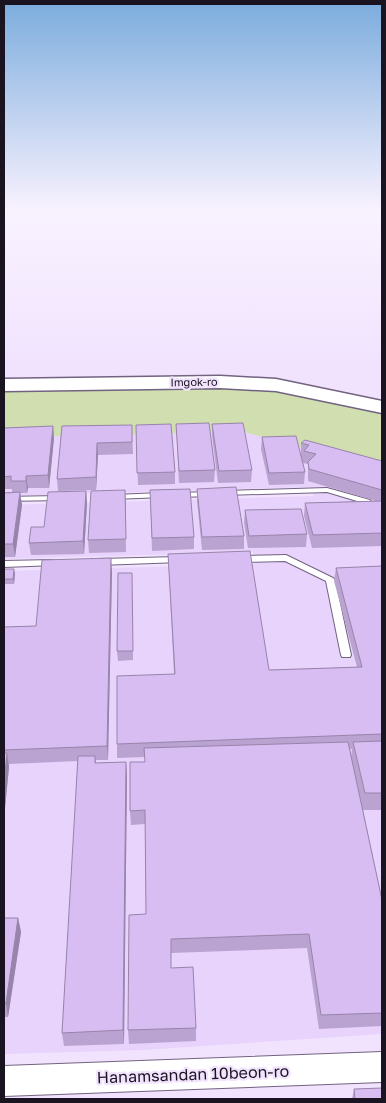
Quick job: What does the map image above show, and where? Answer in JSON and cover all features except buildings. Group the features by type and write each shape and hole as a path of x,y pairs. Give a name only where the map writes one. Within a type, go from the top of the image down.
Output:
{"main road":[{"name":"Imgok-ro","path":"4,385 220,382 276,385 382,407"}],"street":[{"name":"Hanamsandan 10beon-ro","path":"4,1081 382,1067"}],"lane":[{"path":"109,497 327,490 367,502"},
{"path":"4,500 71,498"},
{"path":"228,559 286,558 330,580 346,655"},
{"path":"91,562 189,560"},
{"path":"4,564 62,563"}],"shaded area":[{"path":"244,432 382,470 382,1034 144,1050 4,1054 4,571 255,564 253,552 4,559 4,505 314,496 310,487 4,496 4,437"}],"green space":[{"path":"183,387 271,389 382,412 382,470 244,432 4,437 4,392"}]}
